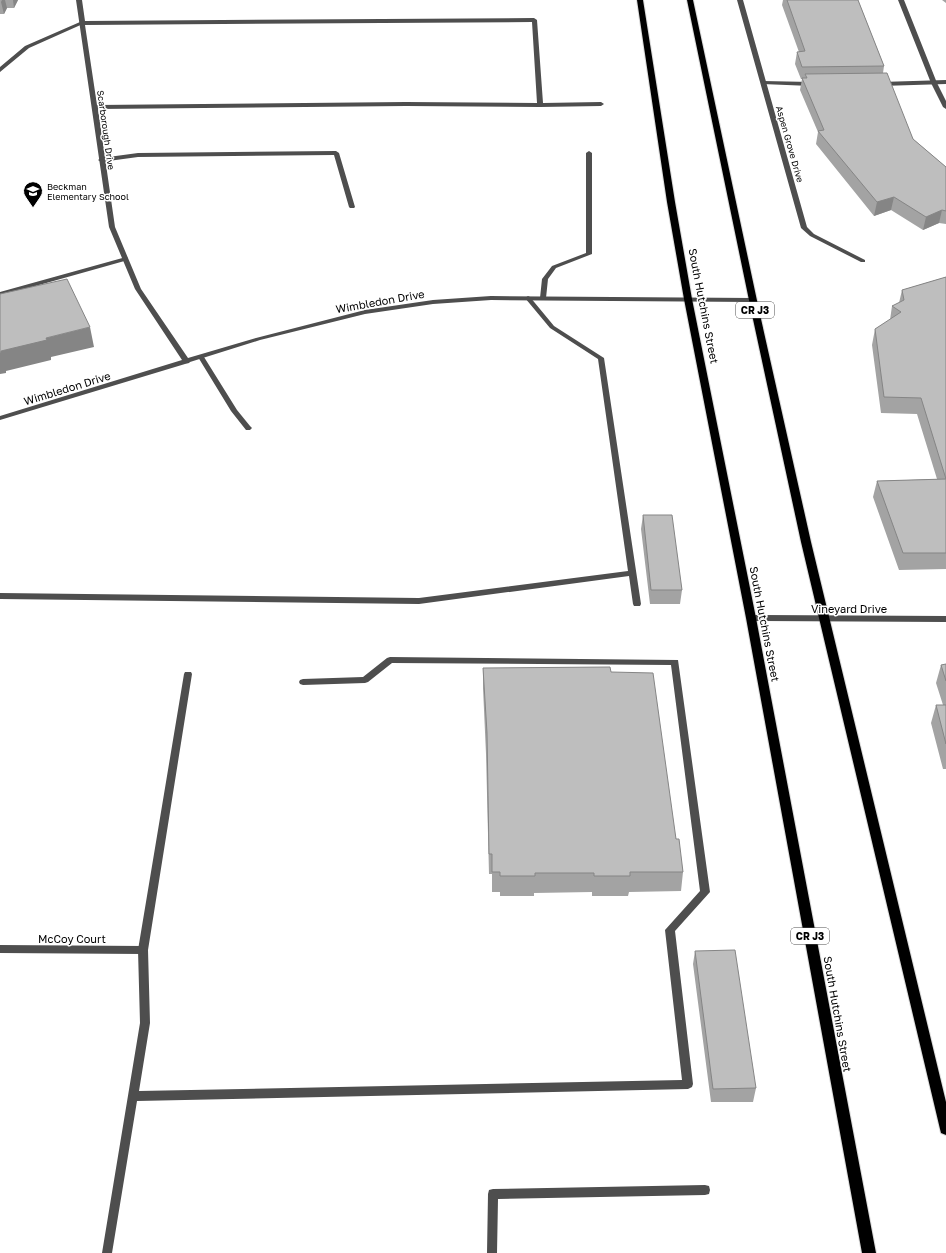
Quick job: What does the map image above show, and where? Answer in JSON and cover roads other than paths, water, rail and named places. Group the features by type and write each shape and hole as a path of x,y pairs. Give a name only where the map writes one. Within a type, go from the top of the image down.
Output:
{"main road":[{"name":"South Hutchins Street","path":"640,0 671,202 688,299 752,618 869,1253"},
{"name":"CR J3","path":"690,0 753,300 824,618 888,880 946,1128"}],"street":[{"name":"Scarborough Drive","path":"79,0 101,160 112,226 138,289 188,362"},
{"name":"Aspen Grove Drive","path":"740,0 804,228 812,235 863,261"},
{"path":"901,0 934,83 946,106"},
{"path":"0,70 27,46 82,23 534,20 540,105"},
{"path":"871,84 946,82"},
{"path":"763,83 817,84"},
{"path":"94,107 601,104"},
{"path":"101,160 138,155 336,153 352,207"},
{"path":"543,298 545,279 554,267 589,254 589,154"},
{"path":"2,293 126,259"},
{"name":"Wimbledon Drive","path":"0,418 188,362 258,339 365,312 432,302 492,298 753,300"},
{"path":"528,298 552,327 601,358 637,604"},
{"path":"201,357 234,411 248,428"},
{"path":"0,596 419,601 632,572"},
{"name":"Vineyard Drive","path":"752,618 946,619"},
{"path":"133,1096 688,1084 670,930 705,892 675,662 390,660 365,680 303,682"},
{"path":"107,1253 145,1022 143,950 188,674"},
{"name":"McCoy Court","path":"0,950 143,950"},
{"path":"492,1253 493,1194 705,1190"}],"place":[{"name":"Beckman Elementary School","path":"33,208"}]}
